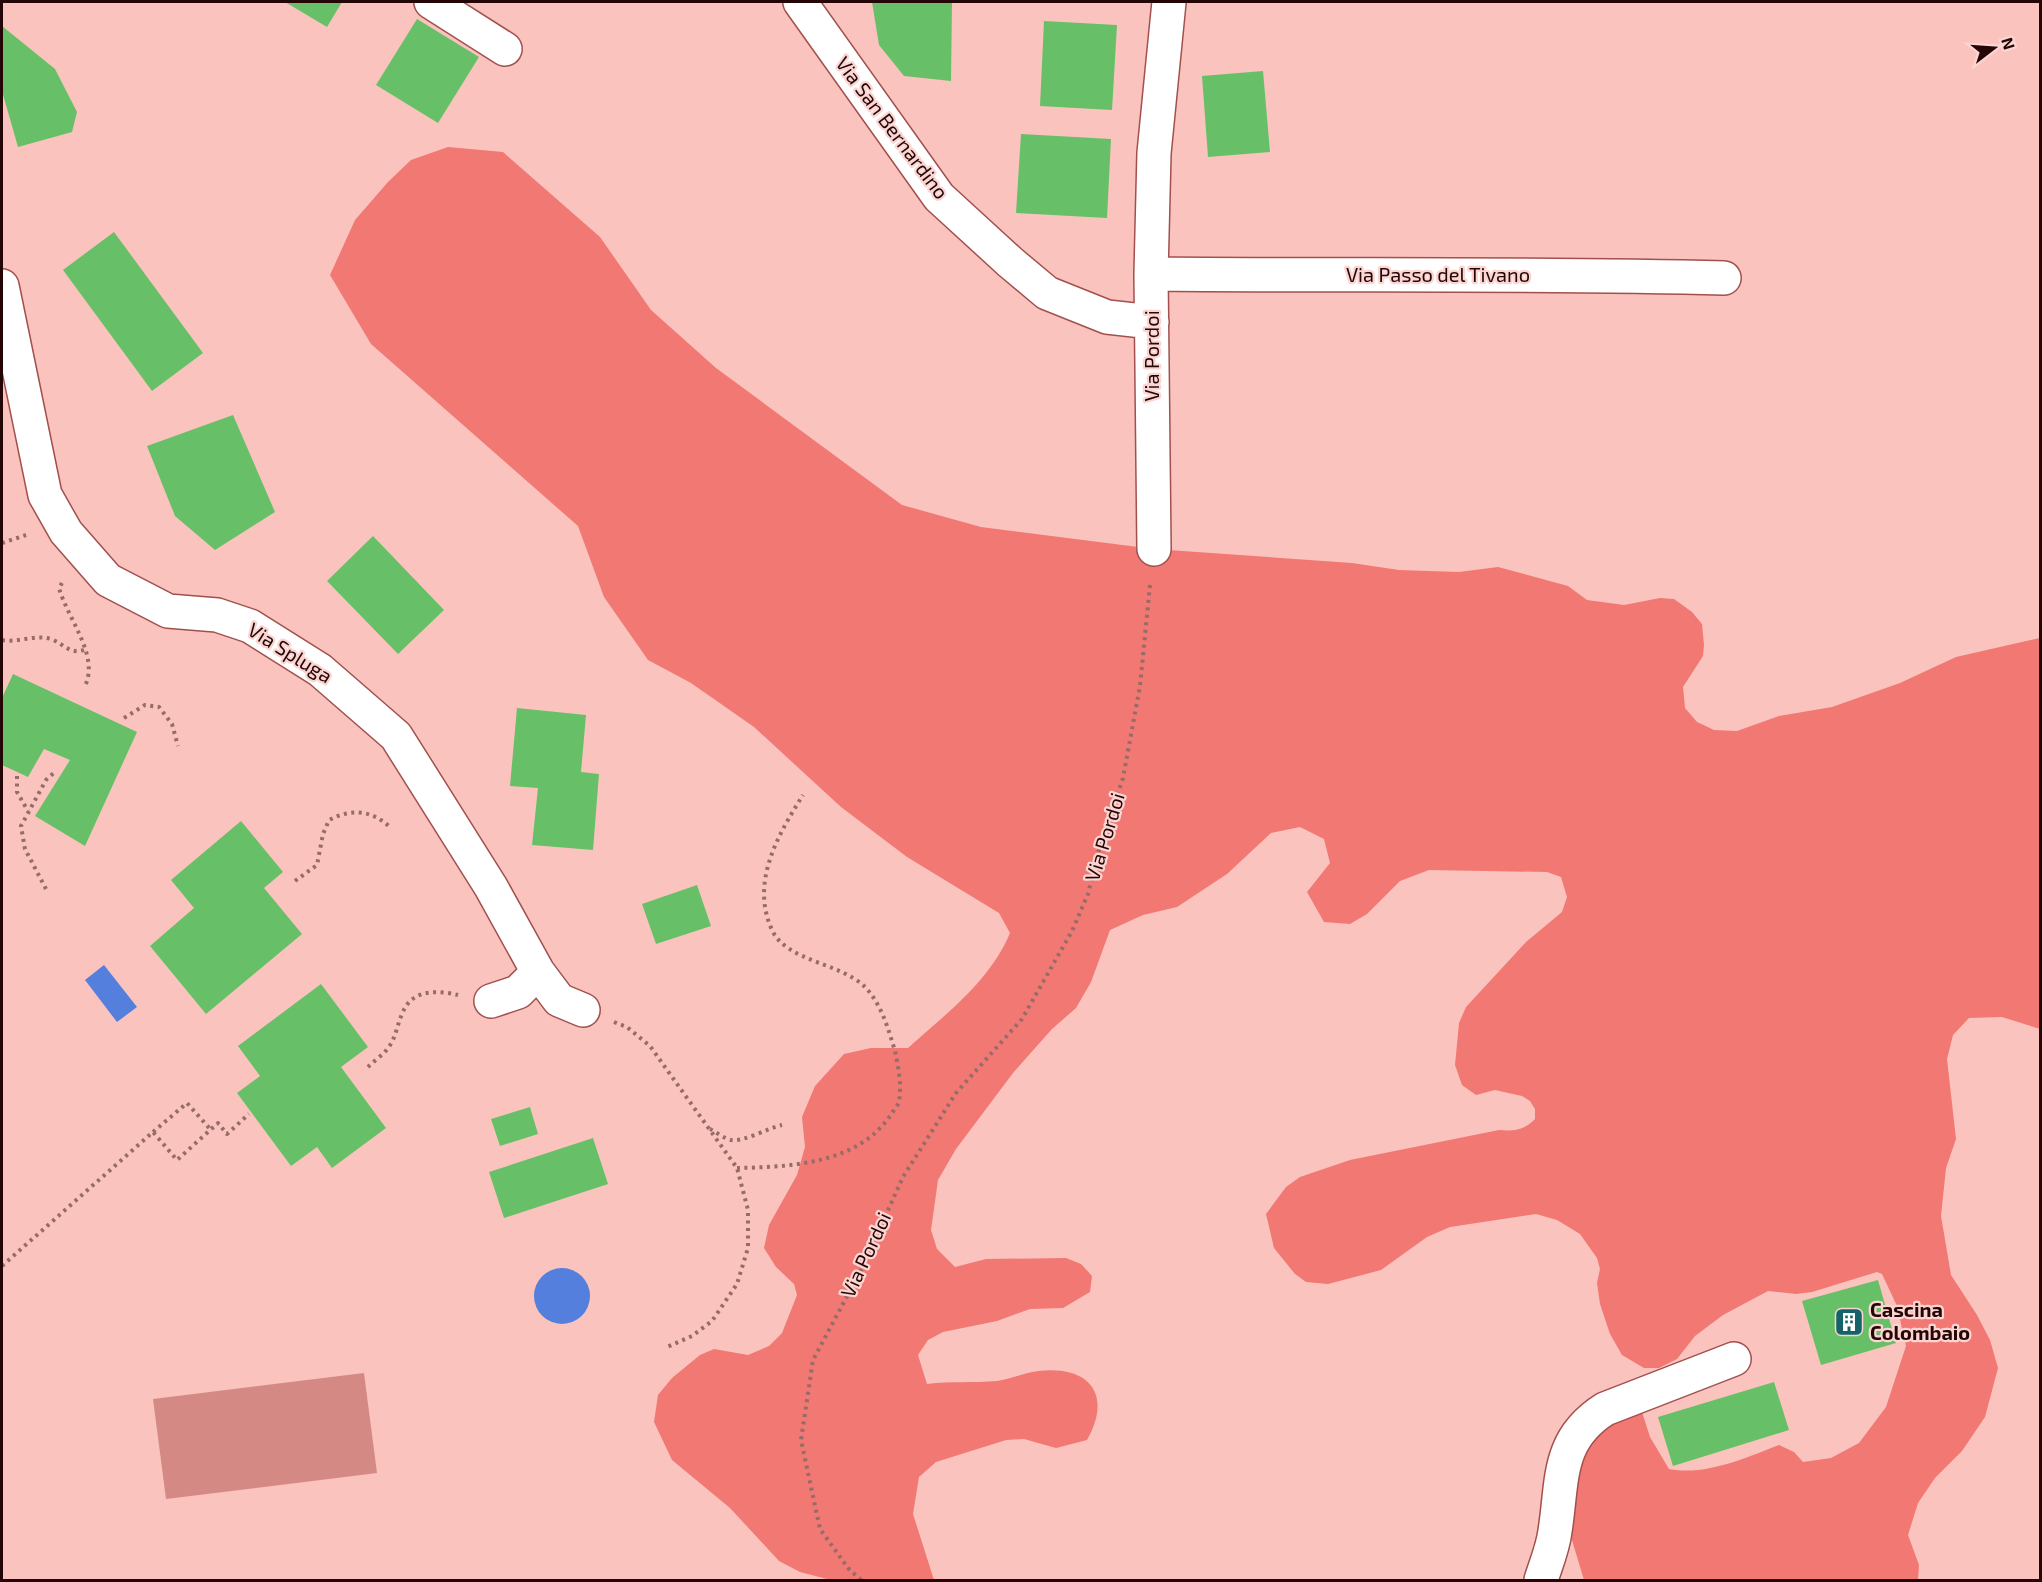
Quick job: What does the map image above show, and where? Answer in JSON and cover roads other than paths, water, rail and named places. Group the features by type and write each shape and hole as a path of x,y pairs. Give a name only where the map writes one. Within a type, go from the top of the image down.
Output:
{"street":[{"path":"431,2 505,49"},
{"name":"Via San Bernardino","path":"800,2 824,17 939,197 1010,262 1047,293 1107,316 1152,322"},
{"name":"Via Pordoi","path":"1154,549 1151,274 1154,153 1169,2"},
{"name":"Via Passo del Tivano","path":"1151,274 1364,276 1577,274 1724,278"},
{"name":"Via Spluga","path":"2,286 45,495 66,532 108,580 168,611 218,615 250,626 320,670 387,727 396,736 491,887 538,972 559,1000 583,1010"},
{"path":"491,1001 518,992 538,972"},
{"path":"1541,1581 1555,1533 1559,1486 1565,1458 1576,1435 1587,1420 1605,1409 1734,1359"}],"water":[{"path":"104,965 137,1007 117,1022 85,980"},
{"path":"562,1268 573,1270 582,1276 588,1285 590,1296 588,1307 582,1316 573,1322 562,1324 551,1322 542,1316 536,1307 534,1296 536,1285 542,1276 551,1270"}],"place":[{"name":"Cascina Colombaio","path":"1849,1322"}]}
